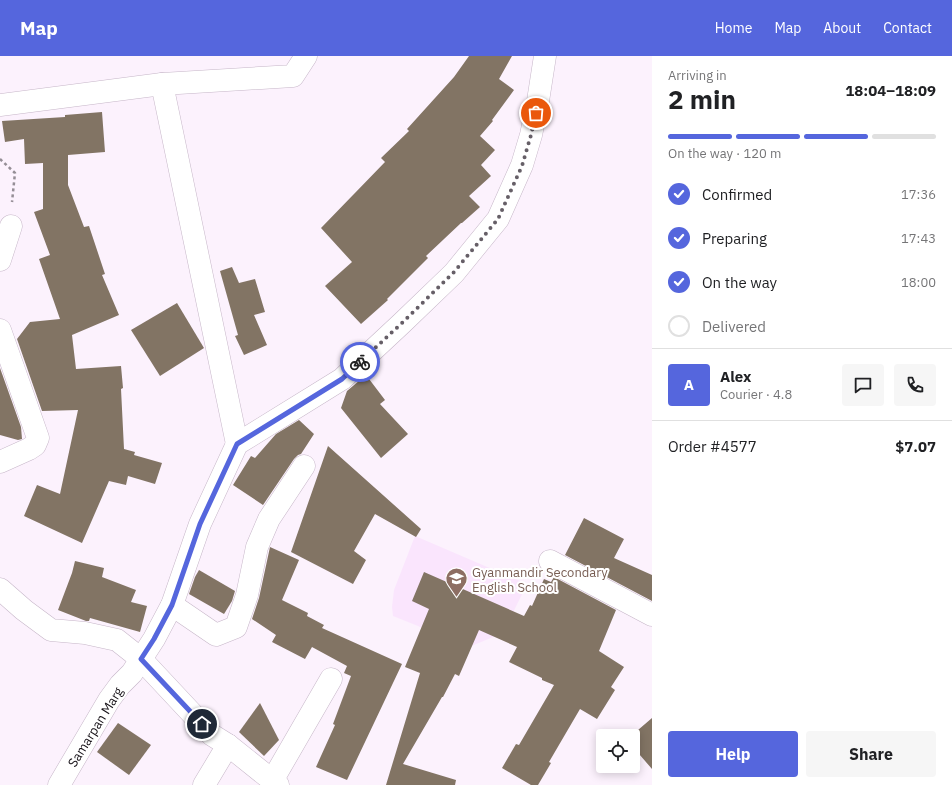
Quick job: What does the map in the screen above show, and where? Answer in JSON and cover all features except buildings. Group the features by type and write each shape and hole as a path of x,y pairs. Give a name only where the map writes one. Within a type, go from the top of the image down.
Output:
{"street":[{"path":"0,105 162,84 293,76 306,56"},
{"path":"162,84 237,444 342,379 454,272 498,219 522,166 531,135 545,56"},
{"path":"0,260 10,226"},
{"path":"0,330 38,438 34,445 29,449 0,462"},
{"name":"Samarpan Marg","path":"60,785 109,700 120,685 132,673 154,639 172,605 200,524 237,444"},
{"path":"172,605 216,635 236,627 247,595 257,547 269,519 304,466"},
{"path":"550,561 652,615"},
{"path":"0,589 24,610 51,630 85,633 117,640 141,659 212,735 228,745 275,783 331,679"},
{"path":"204,785 228,745"}],"path":[{"path":"0,160 15,173 10,226"}],"shaded area":[{"name":"Gyanmandir Secondary English School","path":"415,536 527,584 503,633 464,649 418,626 393,616 392,607 394,590"}],"way so far":[{"path":"360,362 454,272 498,219 522,166 536,113"}],"place":[{"name":"Gyanmandir Secondary English School","path":"457,598"}],"route":[{"path":"202,724 141,659 154,639 172,605 200,524 237,444 342,379 360,362"}]}
